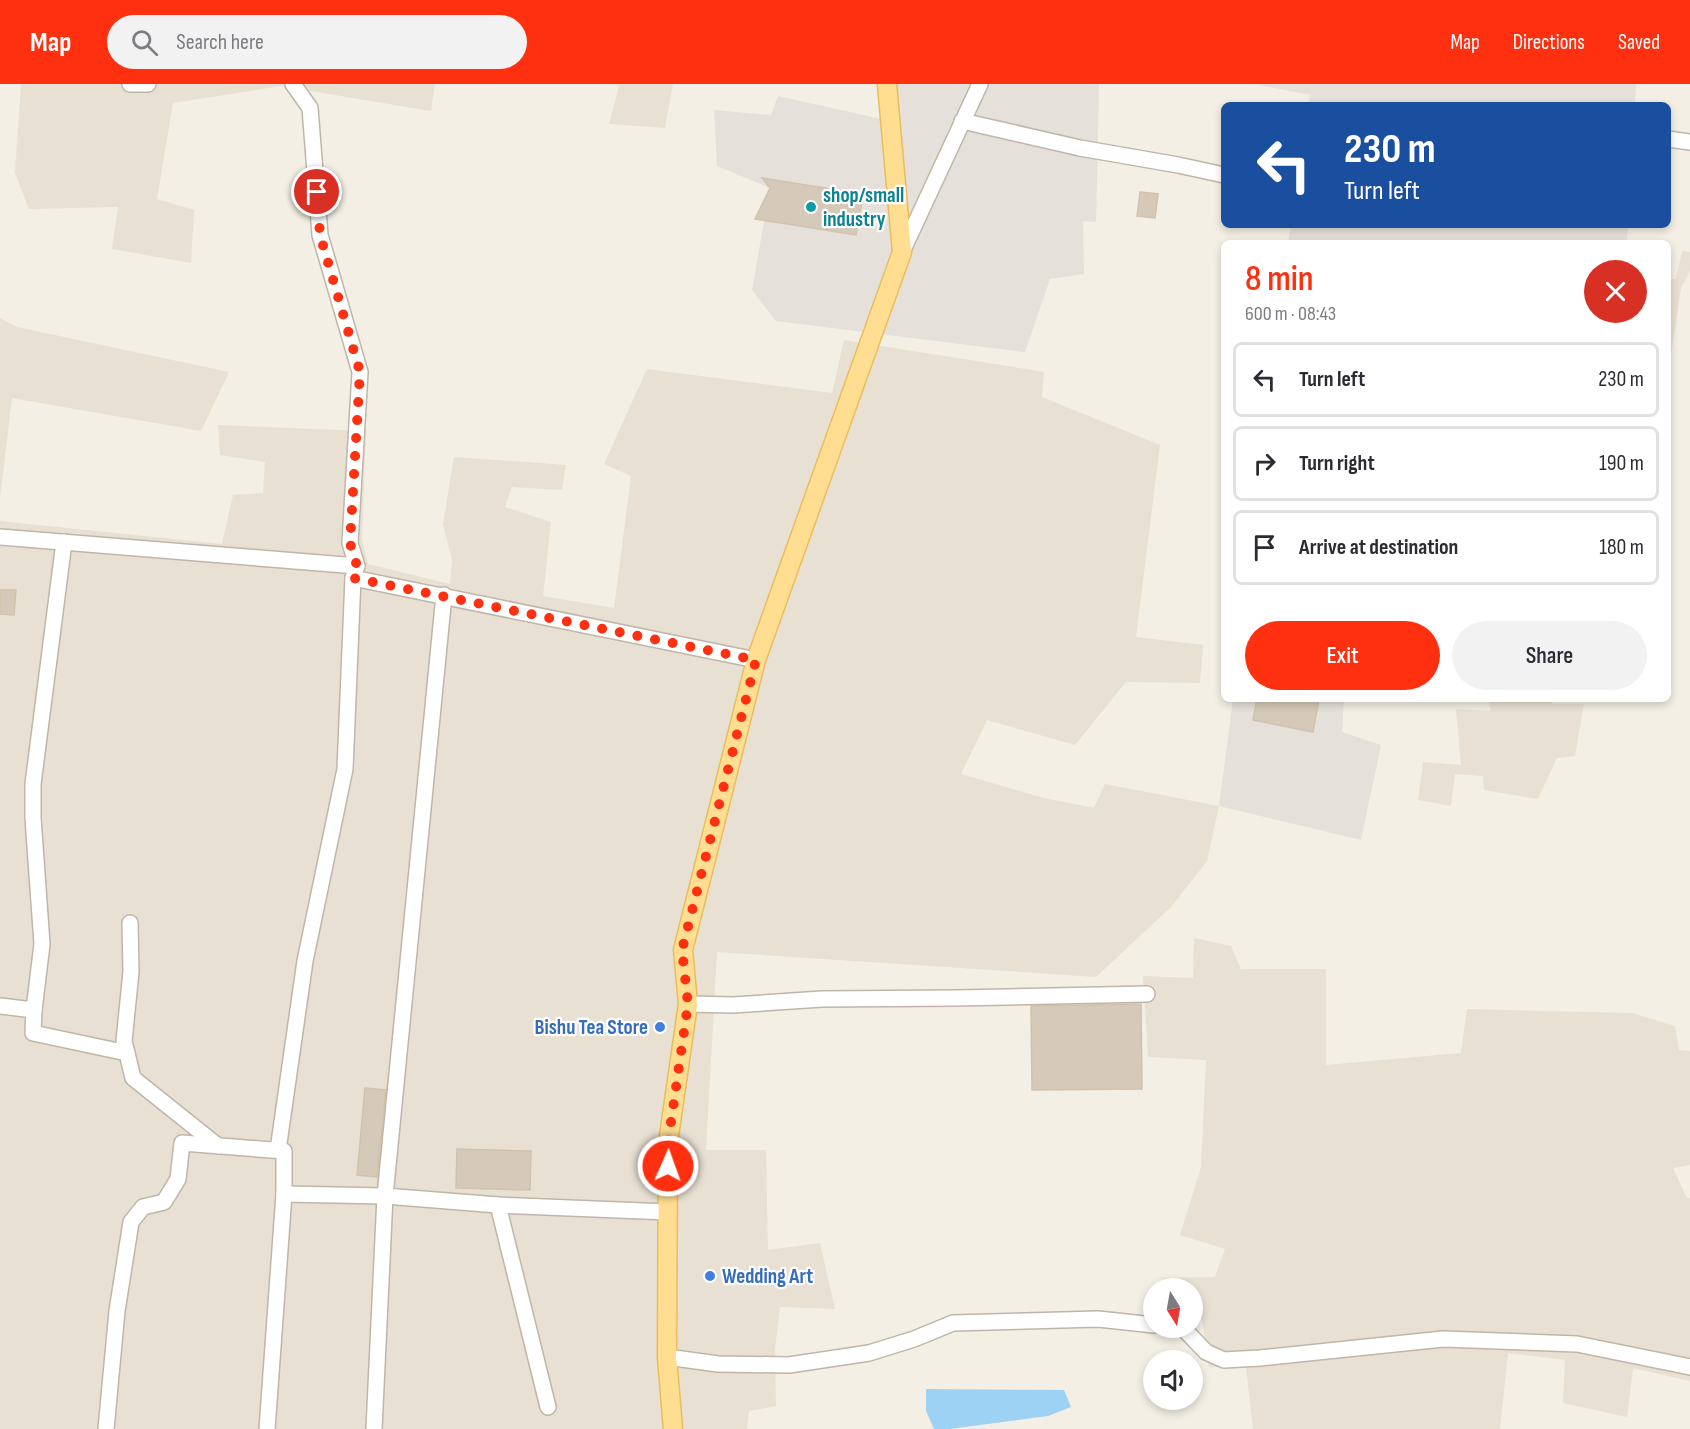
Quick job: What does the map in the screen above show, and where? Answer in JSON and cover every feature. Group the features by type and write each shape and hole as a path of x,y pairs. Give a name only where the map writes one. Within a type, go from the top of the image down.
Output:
{"main road":[{"path":"673,1429 667,1357 668,1143 688,1004 682,950 756,660 902,252 887,84"}],"street":[{"path":"130,84 148,84"},
{"path":"902,252 981,84"},
{"path":"278,1150 305,961 345,769 355,572 350,543 360,372 320,235 310,108 295,85"},
{"path":"962,121 1080,148 1221,174"},
{"path":"1671,140 1690,142"},
{"path":"0,537 355,572 444,595 756,660"},
{"path":"64,542 33,784 33,818 42,944 33,1033 127,1053"},
{"path":"374,1429 385,1196 444,595"},
{"path":"130,922 131,972 124,1041 133,1078 218,1146"},
{"path":"688,1004 733,1005 822,999 1147,994"},
{"path":"0,1006 34,1010"},
{"path":"106,1429 117,1311 131,1222 143,1207 164,1202 178,1179 182,1143 284,1151 284,1194 267,1429"},
{"path":"284,1194 385,1196 498,1205 668,1212"},
{"path":"498,1205 548,1407"},
{"path":"667,1357 718,1364 789,1365 869,1353 914,1339 953,1323 1098,1319 1143,1324"},
{"path":"1193,1338 1206,1352 1224,1360 1443,1339 1577,1344 1690,1366"}],"shaded area":[{"path":"21,84 435,84 431,111 281,86 173,103 157,199 194,210 191,263 112,249 118,207 29,209 15,173"},
{"path":"614,84 673,84 665,128 609,124 619,86"},
{"path":"883,84 1099,84 1096,222 1083,221 1084,274 1050,279 1025,352 776,321 752,290 770,188 717,166 714,110 771,115 778,96 885,120"},
{"path":"1255,84 1636,84 1635,102 1309,102 1310,95"},
{"path":"1291,228 1628,228 1627,240 1287,240"},
{"path":"1682,251 1690,252 1690,271 1681,288 1671,355 1671,279 1676,279"},
{"path":"0,318 17,327 229,372 201,431 12,398 0,498"},
{"path":"844,340 1044,372 1042,397 1160,445 1136,637 1203,645 1200,683 1126,682 1075,745 987,720 961,774 1044,798 1094,808 1105,784 1219,806 1207,861 1171,907 1096,977 717,952 706,1150 766,1150 768,1250 820,1243 835,1309 780,1307 775,1349 776,1406 749,1411 747,1429 0,1429 0,521 222,544 233,495 263,493 265,462 220,455 218,425 366,431 362,540 368,564 450,584 452,560 443,524 454,457 566,465 562,490 512,487 505,507 551,522 543,596 614,608 631,476 604,464 647,369 832,393"},
{"path":"1233,702 1344,702 1342,732 1381,745 1361,840 1219,806"},
{"path":"1489,702 1584,704 1575,756 1557,758 1538,799 1484,790 1483,776 1455,774 1451,806 1418,800 1423,762 1461,765 1456,709 1490,711"},
{"path":"1194,938 1231,946 1241,969 1326,969 1326,1065 1461,1053 1467,1009 1632,1013 1675,1026 1679,1050 1690,1051 1690,1165 1673,1168 1687,1198 1690,1198 1690,1381 1633,1368 1627,1417 1563,1403 1565,1360 1508,1353 1500,1429 1253,1429 1246,1367 1209,1367 1203,1327 1203,1278 1164,1278 1215,1277 1225,1249 1180,1235 1201,1167 1206,1060 1148,1057 1143,976 1193,978"}],"water":[{"path":"926,1389 1064,1390 1071,1407 1048,1416 950,1429 934,1429 926,1411"}],"building":[{"name":"shop/small industry","path":"762,178 863,194 856,235 755,219 770,188"},
{"path":"1140,192 1158,194 1155,218 1137,216"},
{"path":"0,590 16,590 14,615 0,614"},
{"path":"1256,702 1318,702 1313,732 1253,720"},
{"path":"1141,1004 1142,1089 1032,1090 1031,1006"},
{"path":"365,1088 386,1090 377,1177 357,1175"},
{"path":"457,1149 531,1151 530,1190 456,1188"}],"place":[{"name":"shop/small industry","path":"811,207"},
{"name":"Bishu Tea Store","path":"660,1027"},
{"name":"Wedding Art","path":"710,1276"}],"route":[{"path":"317,192 320,235 360,372 350,543 357,566 353,578 756,660 682,950 688,1004 668,1143 668,1166"}]}
